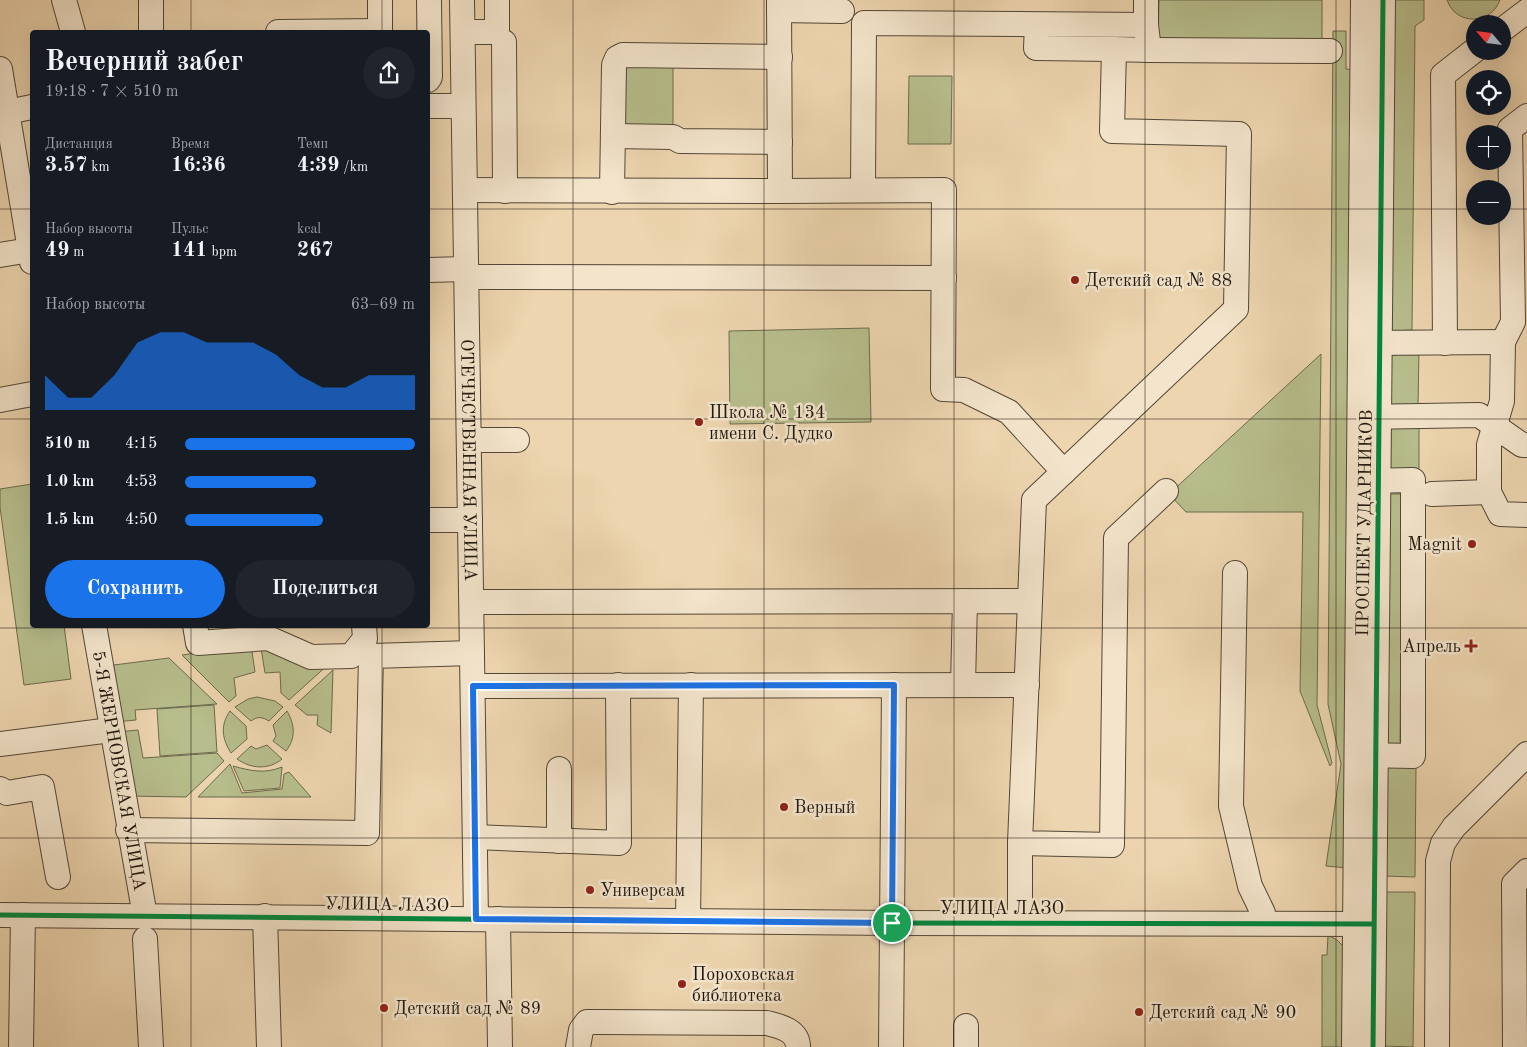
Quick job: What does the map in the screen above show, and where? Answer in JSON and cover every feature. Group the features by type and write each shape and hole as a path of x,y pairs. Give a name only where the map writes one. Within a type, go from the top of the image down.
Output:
{"street":[{"path":"64,0 72,30"},
{"path":"151,0 151,30"},
{"path":"380,0 380,30"},
{"path":"429,0 429,30"},
{"name":"ОТЕЧЕСТВЕННАЯ УЛИЦА","path":"462,0 475,837 487,919 500,1047"},
{"path":"463,32 497,32 497,0"},
{"path":"1146,0 1149,50"},
{"name":"ПРОСПЕКТ УДАРНИКОВ","path":"1363,0 1370,343"},
{"name":"ПРОСПЕКТ УДАРНИКОВ","path":"1354,1047 1364,924 1370,343 1383,0"},
{"path":"780,191 780,5 852,15 1037,24 1146,25"},
{"path":"1511,23 1527,11"},
{"path":"852,15 863,190"},
{"path":"1037,24 1036,48 1330,51"},
{"path":"504,42 505,191"},
{"path":"1020,922 1020,843 1034,500 1236,309 1240,134 1112,132 1114,49"},
{"path":"612,192 614,65 617,58 623,55 780,57"},
{"path":"1445,343 1443,75 1466,57"},
{"path":"0,69 30,244"},
{"path":"430,106 463,106"},
{"path":"7,112 30,107"},
{"path":"1527,116 1510,129 1514,328 1502,401 1489,445 1489,492 1500,514 1527,515"},
{"path":"613,136 673,137 680,141 780,142"},
{"path":"464,190 612,192 944,190 944,389 964,390 1009,412 1064,472"},
{"path":"0,255 30,256"},
{"path":"430,270 466,273 944,278"},
{"path":"1370,343 1445,343 1514,328"},
{"path":"0,400 30,394"},
{"path":"1369,417 1479,415 1522,445 1527,445"},
{"path":"469,440 517,440"},
{"path":"1366,756 1413,756 1413,480 1369,481"},
{"path":"1020,843 1112,845 1116,538 1166,491"},
{"path":"1432,494 1489,492"},
{"path":"430,520 470,520"},
{"path":"1235,573 1231,806 1250,886 1263,913 1263,923"},
{"path":"963,685 964,601"},
{"path":"472,602 1030,601"},
{"name":"5-Я ЖЕРНОВСКАЯ УЛИЦА","path":"94,628 145,928 151,1047"},
{"path":"196,628 198,643 268,638 311,657 351,656 365,639 364,628"},
{"path":"128,830 367,833 371,656 472,653"},
{"path":"475,837 619,843 618,685"},
{"path":"688,921 690,685"},
{"path":"891,1047 894,685"},
{"path":"473,686 1027,685"},
{"path":"0,744 111,730"},
{"path":"1436,1047 1438,861 1443,843 1454,827 1527,754"},
{"path":"559,769 559,841"},
{"path":"0,789 7,793 42,787 58,877"},
{"path":"1514,1047 1514,884 1527,871"},
{"path":"11,915 21,1047"},
{"name":"УЛИЦА ЛАЗО","path":"11,915 145,928 265,916 892,923 1364,924"},
{"path":"265,916 269,1047"},
{"name":"ПРОСПЕКТ УДАРНИКОВ","path":"1364,924 1372,1047"},
{"path":"578,1047 581,1030 587,1022 767,1023 787,1028 798,1043 798,1047"}],"green space":[{"path":"1159,0 1322,0 1322,46 1158,49"},
{"path":"1394,0 1424,0 1424,20 1415,26 1412,330 1391,331"},
{"path":"1447,0 1500,0 1496,8 1487,15 1466,15 1465,18 1451,8"},
{"path":"1333,31 1346,31 1346,69 1356,70 1348,868 1326,866 1341,764 1328,704"},
{"path":"625,66 673,66 673,129 624,128"},
{"path":"909,76 952,76 951,144 908,144"},
{"path":"869,328 871,422 730,424 729,331"},
{"path":"1391,349 1419,349 1418,407 1390,407"},
{"path":"1321,354 1317,705 1332,763 1330,766 1300,691 1303,512 1186,512 1169,494"},
{"path":"1419,423 1419,472 1389,470 1390,424"},
{"path":"30,484 30,628 64,628 71,679 24,685 0,507 0,489"},
{"path":"1389,494 1402,494 1400,745 1387,745"},
{"path":"260,642 330,663 289,700 281,693 280,672 265,673"},
{"path":"251,645 255,672 234,678 236,696 229,702 182,655"},
{"path":"169,658 217,704 135,710 136,720 115,722 106,666"},
{"path":"333,670 331,733 317,725 318,715 307,715 295,705"},
{"path":"257,697 275,701 283,707 269,721 256,718 251,721 235,707 248,699"},
{"path":"214,705 217,752 160,756 157,709"},
{"path":"230,711 246,726 247,739 231,753 223,732"},
{"path":"287,711 292,721 293,736 286,751 273,741 276,736 273,725"},
{"path":"138,730 143,758 217,753 224,761 186,797 128,796 117,732"},
{"path":"267,745 282,759 277,763 260,767 248,765 237,759 251,746 256,749"},
{"path":"230,764 242,793 282,789 284,774 289,772 311,797 198,797"},
{"path":"233,766 258,771 270,771 282,767 280,788 244,791"},
{"path":"1386,767 1416,767 1415,877 1385,876"},
{"path":"1385,892 1415,892 1413,1047 1384,1046"},
{"path":"1328,935 1344,947 1346,1047 1322,1047 1322,955 1327,955"}],"cycle path":[{"path":"1373,1047 1383,0"},
{"path":"0,915 892,923 1374,924"}],"place":[{"name":"Детский сад № 88","path":"1075,280"},
{"name":"Школа № 134 имени С. Дудко","path":"699,422"},
{"name":"Magnit","path":"1472,544"},
{"name":"Апрель","path":"1471,646"},
{"name":"Верный","path":"784,807"},
{"name":"Универсам","path":"590,890"},
{"name":"Пороховская библиотека","path":"682,984"},
{"name":"Детский сад № 89","path":"384,1008"},
{"name":"Детский сад № 90","path":"1139,1012"}],"route":[{"path":"894,685 892,923 476,919 473,686 894,685"}]}
